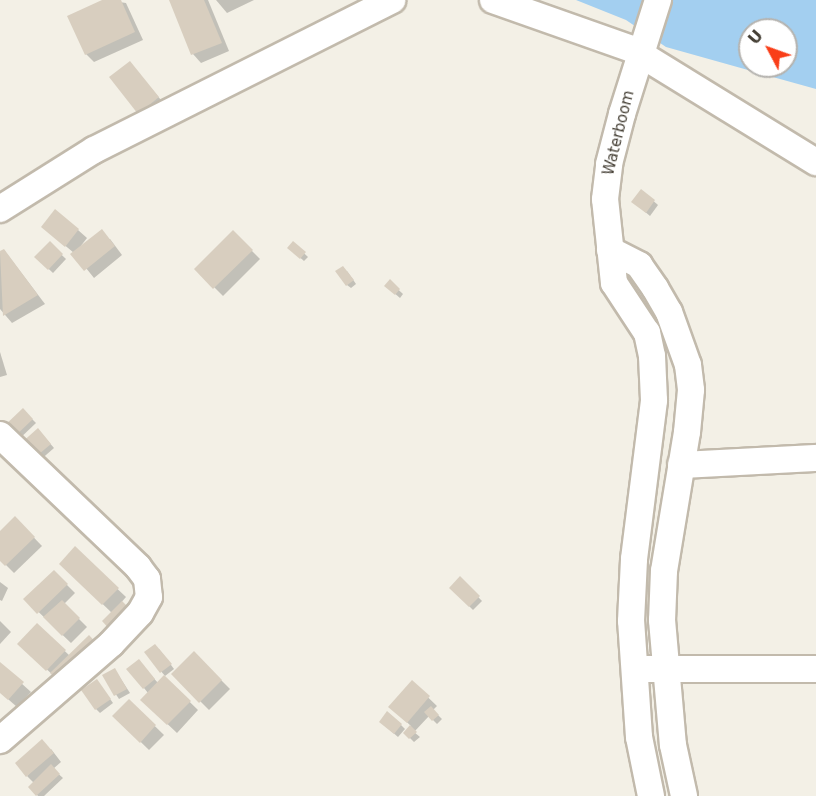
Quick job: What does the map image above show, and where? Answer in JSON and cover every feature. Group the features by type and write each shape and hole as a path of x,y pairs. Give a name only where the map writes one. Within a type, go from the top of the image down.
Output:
{"street":[{"path":"0,209 94,150 392,0"},
{"path":"493,0 644,46 816,162"},
{"name":"Waterboom","path":"651,796 632,671 634,559 654,400 653,367 647,333 614,284 605,199 609,164 658,0"},
{"path":"610,250 639,265 669,312 679,335 691,390 664,571 664,666 672,744 684,796"},
{"path":"0,435 138,567 147,579 149,597 140,614 111,644 0,740"},
{"path":"681,465 816,458"},
{"path":"632,671 664,666 816,669"}],"water":[{"path":"576,0 816,0 816,89 777,78 798,78 798,18 738,18 738,67 666,47 626,20"}],"building":[{"path":"102,0 121,0 135,32 85,55 67,16"},
{"path":"169,0 204,0 222,43 191,55"},
{"path":"130,61 159,97 138,114 109,77"},
{"path":"641,189 655,200 646,213 631,202"},
{"path":"55,209 79,229 65,247 41,227"},
{"path":"102,229 115,246 84,271 70,254"},
{"path":"233,230 253,250 213,289 194,269"},
{"path":"50,241 63,254 48,270 34,257"},
{"path":"293,241 306,252 300,259 287,248"},
{"path":"4,249 38,295 3,316 0,251"},
{"path":"343,266 354,280 346,286 335,271"},
{"path":"390,279 400,289 395,295 384,286"},
{"path":"23,408 33,419 11,440 1,429"},
{"path":"38,428 51,444 33,459 20,444"},
{"path":"15,516 35,537 5,566 0,561 0,531"},
{"path":"75,546 119,588 102,605 59,564"},
{"path":"54,570 68,584 37,614 23,599"},
{"path":"460,576 480,596 469,607 449,588"},
{"path":"62,600 80,618 62,636 43,617"},
{"path":"122,601 133,612 112,632 102,621"},
{"path":"37,623 66,650 46,671 17,644"},
{"path":"89,635 99,646 60,683 50,673"},
{"path":"155,644 172,664 160,673 144,652"},
{"path":"194,651 222,680 199,703 171,674"},
{"path":"139,659 155,679 143,689 126,669"},
{"path":"0,662 24,682 8,700 0,693"},
{"path":"115,668 127,689 114,696 102,675"},
{"path":"164,675 191,701 167,725 140,700"},
{"path":"97,679 111,699 95,710 81,690"},
{"path":"412,680 430,696 407,723 388,707"},
{"path":"129,699 156,725 140,743 112,716"},
{"path":"431,706 439,715 432,721 424,712"},
{"path":"387,711 402,724 394,734 379,722"},
{"path":"410,725 417,732 409,739 403,733"},
{"path":"42,739 54,753 26,777 15,763"},
{"path":"51,764 60,774 36,796 28,787"}]}
